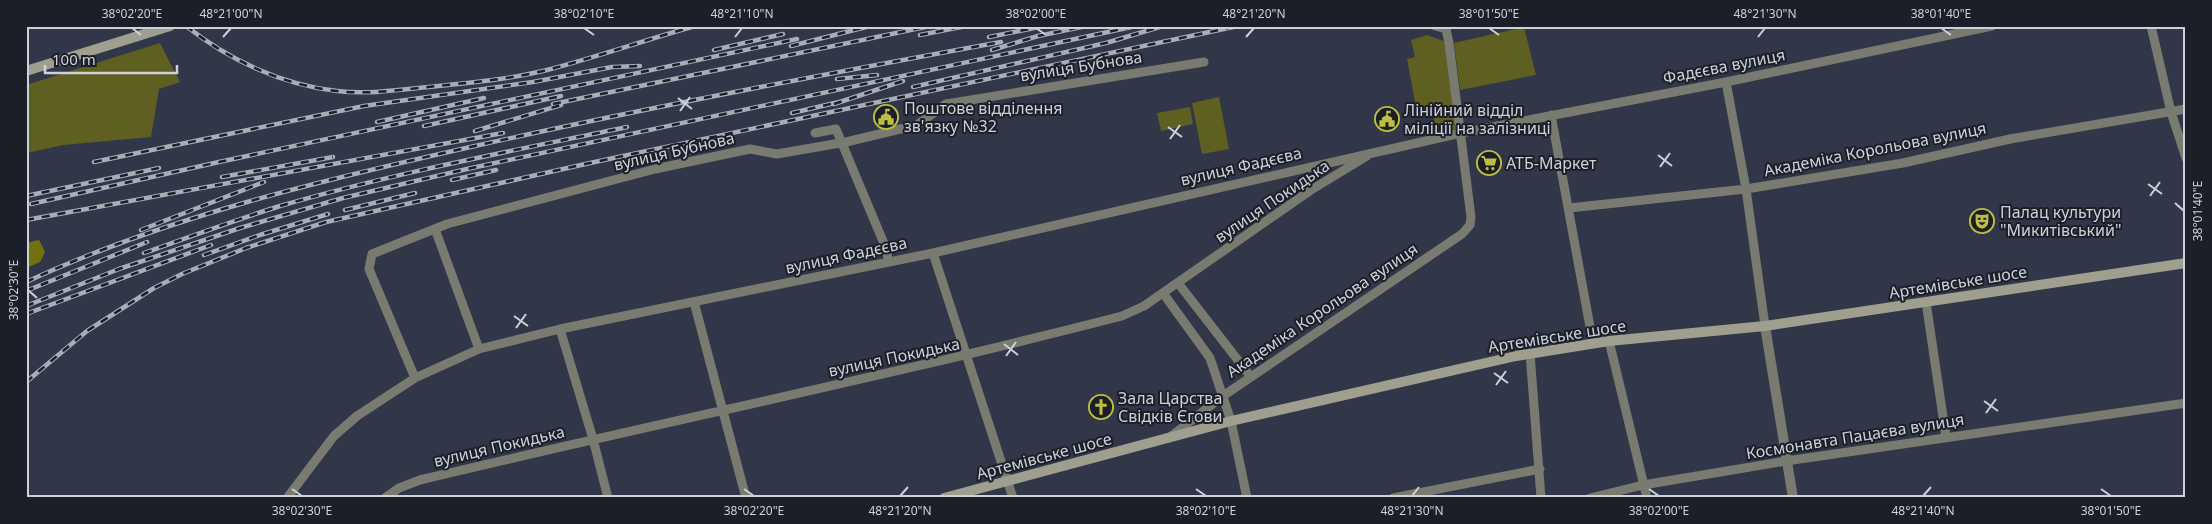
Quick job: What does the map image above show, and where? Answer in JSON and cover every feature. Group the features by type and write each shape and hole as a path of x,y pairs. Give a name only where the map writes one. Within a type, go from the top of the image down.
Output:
{"main road":[{"path":"26,71 170,26"},
{"name":"Артемівське шосе","path":"944,498 1231,421 1530,353 1609,341 1765,326 2186,262"}],"street":[{"path":"1435,26 1446,29 1457,26"},
{"name":"Фадєєва вулиця","path":"1461,133 1726,82 1992,26"},
{"path":"2151,26 2171,112 2186,158"},
{"path":"1446,29 1461,133"},
{"name":"вулиця Бубнова","path":"415,378 369,270 372,254 447,224 655,169 750,149 777,154 841,143 917,125 946,104 1204,62"},
{"path":"1726,82 1746,189 1765,326 1793,498"},
{"name":"Академіка Корольова вулиця","path":"1569,208 1746,189 1903,163 2010,139 2186,109"},
{"path":"1551,115 1593,343"},
{"path":"815,133 836,129 882,239 888,262"},
{"name":"Академіка Корольова вулиця","path":"1168,438 1223,396 1462,234 1470,225 1471,217 1461,133"},
{"name":"вулиця Фадєєва","path":"286,498 334,436 357,416 415,378 479,349 560,329 934,252 1461,133"},
{"name":"вулиця Покидька","path":"385,498 399,488 420,480 593,439 968,356 1122,316 1163,293 1311,190 1372,154"},
{"path":"435,229 479,349"},
{"path":"934,252 1013,498"},
{"path":"1178,283 1252,377"},
{"path":"1163,293 1210,358 1231,421 1247,498"},
{"path":"694,302 746,498"},
{"path":"1926,302 1946,438"},
{"path":"560,329 593,439 608,498"},
{"path":"1609,341 1647,498"},
{"path":"1530,353 1541,498"},
{"name":"Космонавта Пацаєва вулиця","path":"1590,498 1643,485 1786,461 2186,403"},
{"path":"1393,498 1540,469"}],"shaded area":[{"path":"1524,27 1536,75 1460,90 1454,43"},
{"path":"1427,35 1449,43 1461,133 1438,137 1432,110 1417,113 1407,59 1415,57 1411,40"},
{"path":"160,43 180,82 159,89 151,137 63,145 27,153 26,85"},
{"path":"1219,97 1229,149 1202,154 1192,103"},
{"path":"1190,107 1193,124 1161,131 1157,113"},
{"path":"39,240 45,252 40,262 26,268 26,243"}],"railway":[{"path":"186,26 220,50 276,77 316,88 349,92 375,92 479,82 533,73 584,60 695,26"},
{"path":"791,46 870,26"},
{"path":"553,104 930,26"},
{"path":"920,35 966,26"},
{"path":"989,37 1044,26"},
{"path":"992,50 1038,36 1086,26"},
{"path":"26,306 119,269 240,228 343,198 467,169 1136,26"},
{"path":"913,87 1106,43 1163,26"},
{"path":"26,382 87,331 154,288 182,274 246,248 326,222 590,163 1238,26"},
{"path":"714,50 783,34"},
{"path":"31,204 797,39"},
{"path":"26,282 80,259 191,219 361,172 672,104 1001,42"},
{"path":"94,162 364,106 533,82 612,67 640,66"},
{"path":"837,79 877,75"},
{"path":"834,104 903,81"},
{"path":"424,126 561,96"},
{"path":"377,122 484,98"},
{"path":"792,113 839,102"},
{"path":"475,131 561,105"},
{"path":"144,253 263,211 323,194 453,163 627,127"},
{"path":"26,220 503,133"},
{"path":"222,177 333,157"},
{"path":"26,196 159,168"},
{"path":"452,180 496,170"},
{"path":"141,230 264,182"},
{"path":"345,210 415,193"},
{"path":"204,255 328,214"},
{"path":"26,291 147,242"},
{"path":"26,314 211,245"}],"place":[{"name":"Поштове відділення зв'язку №32","path":"886,117"},
{"name":"Лінійний відділ міліції на залізниці","path":"1387,119"},
{"name":"АТБ-Маркет","path":"1489,163"},
{"name":"Палац культури \"Микитівський\"","path":"1982,221"},
{"name":"Зала Царства Свідків Єгови","path":"1101,407"}]}
